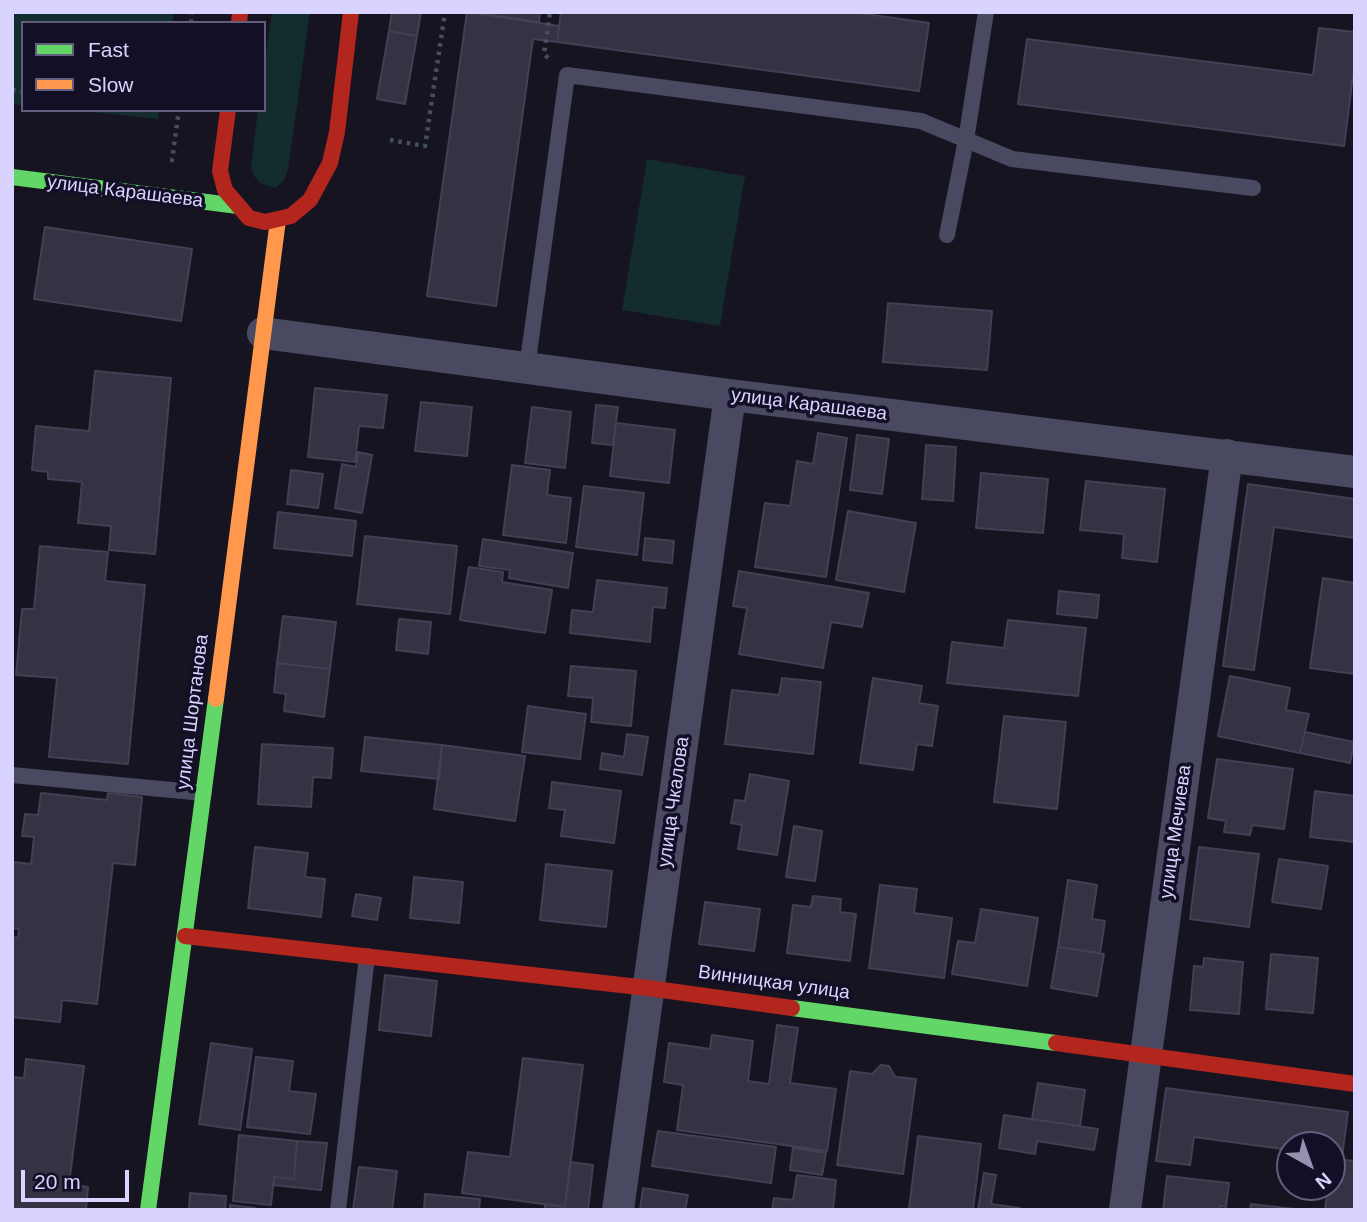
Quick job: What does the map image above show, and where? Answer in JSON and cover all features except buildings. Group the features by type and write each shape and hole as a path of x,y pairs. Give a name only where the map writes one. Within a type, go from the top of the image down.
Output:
{"street":[{"path":"228,112 220,171 225,190 249,218 265,222 291,216 310,200 330,163 337,132 351,12"},
{"name":"улица Карашаева","path":"12,177 238,206"},
{"name":"улица Шортанова","path":"148,1210 278,220"},
{"name":"улица Карашаева","path":"263,333 730,395 1355,472"},
{"name":"улица Чкалова","path":"618,1210 730,395"},
{"name":"улица Мечиева","path":"1125,1210 1227,455"},
{"name":"Винницкая улица","path":"185,936 648,988 1355,1084"}],"lane":[{"path":"947,235 967,139 986,12"},
{"path":"527,368 567,75 921,121 1012,159 1253,188"},
{"path":"12,775 204,793"},
{"path":"338,1210 367,956"}],"path":[{"path":"390,141 425,146 445,12"},
{"path":"550,12 544,54 567,75"},
{"path":"158,159 172,160 179,112"}],"green space":[{"path":"12,12 174,12 172,21 21,21 21,105 12,104"},
{"path":"272,12 310,12 288,169 284,181 275,188 260,183 251,167 258,112 266,112 266,53"},
{"path":"92,112 159,112 158,119"},
{"path":"647,159 745,176 720,326 622,310"}],"traffic: fast":[{"path":"12,177 238,206"},
{"path":"148,1210 216,699"},
{"path":"792,1008 1056,1043"}],"traffic: slow":[{"path":"216,699 278,220"}],"traffic: jam":[{"path":"239,21 240,12"},
{"path":"228,112 220,171 225,190 249,218 265,222 291,216 310,200 330,163 337,132 351,12"},
{"path":"185,936 648,988 792,1008"},
{"path":"1056,1043 1355,1084"}]}
